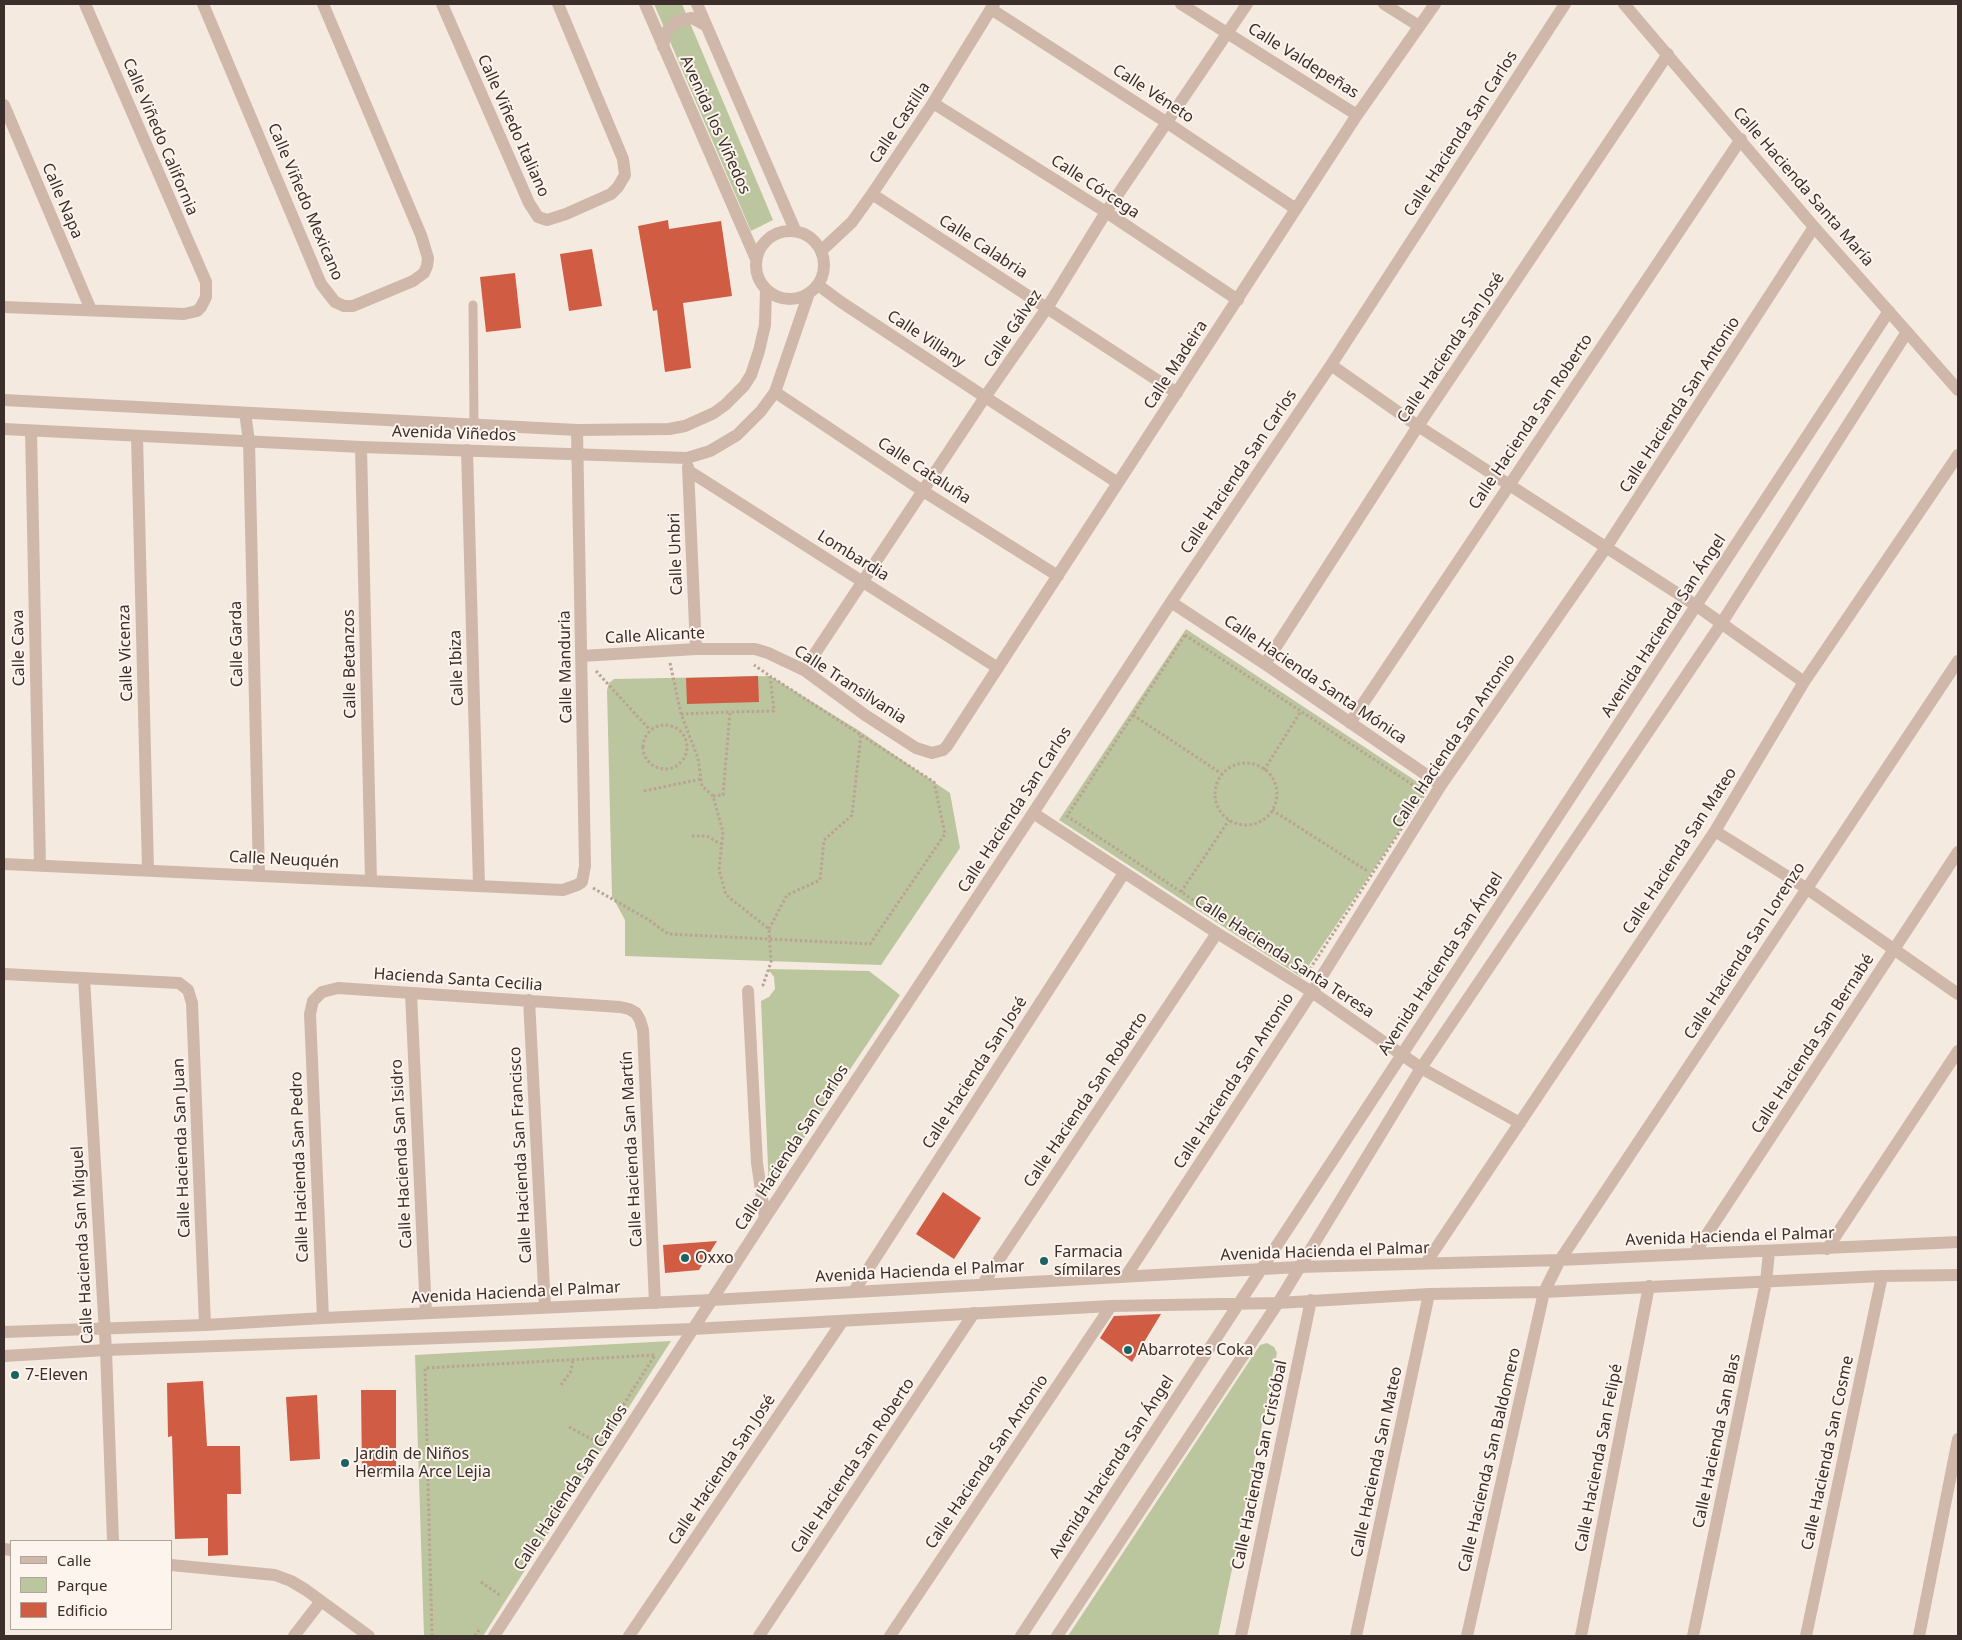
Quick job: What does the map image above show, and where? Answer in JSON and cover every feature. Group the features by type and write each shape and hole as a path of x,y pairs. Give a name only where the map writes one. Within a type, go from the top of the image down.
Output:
{"street":[{"name":"Calle Viñedo California","path":"85,4 206,282 206,297 201,307 191,313 91,310"},
{"name":"Calle Viñedo Mexicano","path":"203,4 322,284 335,302 344,306 353,306 413,281 424,273 428,258 421,235 323,4"},
{"name":"Calle Viñedo Italiano","path":"442,4 529,203 538,217 547,220 566,214 611,194 625,175 623,159 558,4"},
{"name":"Avenida los Viñedos","path":"645,4 756,258"},
{"name":"Avenida los Viñedos","path":"696,4 795,230"},
{"name":"Calle Valdepeñas","path":"1180,4 1357,115"},
{"name":"Calle Gálvez","path":"804,670 1047,308 1106,212 1247,4"},
{"path":"1384,4 1419,26"},
{"name":"Calle Madeira","path":"947,746 1357,115 1435,4"},
{"name":"Calle Hacienda San Carlos","path":"494,1636 764,1218 1033,813 1170,602 1331,365 1565,4"},
{"name":"Calle Hacienda Santa María","path":"1624,4 1741,139 1814,227 1958,390"},
{"name":"Calle Castilla","path":"822,251 852,222 872,194 933,104 993,6"},
{"name":"Calle Véneto","path":"993,6 1296,209"},
{"path":"664,47 666,32 677,21 692,18 706,25"},
{"name":"Calle Hacienda San José","path":"1265,664 1418,426 1668,54"},
{"name":"Calle Córcega","path":"933,104 1106,212 1238,300"},
{"name":"Calle Napa","path":"4,105 91,310"},
{"name":"Calle Hacienda San Roberto","path":"1350,723 1508,484 1741,139"},
{"name":"Calle Calabria","path":"872,194 1177,393"},
{"name":"Calle Hacienda San Antonio","path":"1126,1276 1312,992 1441,784 1608,546 1814,227"},
{"path":"784,230 795,230 814,240 822,251 824,262 823,274 814,289 799,298 787,299 775,296 766,289 757,275 756,258 759,248 774,233 784,230"},
{"name":"Avenida Viñedos","path":"4,400 577,430 669,429 700,421 725,405 744,386 751,375 760,352 765,325 766,289"},
{"name":"Avenida Viñedos","path":"4,429 361,447 687,458 710,451 737,434 761,412 774,392 814,289"},
{"name":"Calle Villany","path":"814,289 841,302 985,398 1118,483"},
{"path":"4,307 91,310"},
{"name":"Avenida Hacienda San Ángel","path":"1021,1636 1889,311"},
{"path":"1058,1636 1278,1303 1298,1267 1420,1068 1721,624 1907,332"},
{"path":"1331,365 1418,426 1608,546 1804,682"},
{"name":"Calle Cataluña","path":"774,392 923,491 1058,576"},
{"name":"Calle Garda","path":"245,413 249,441 259,875"},
{"name":"Calle Manduria","path":"577,430 585,866 582,882"},
{"name":"Calle Cava","path":"31,431 40,866"},
{"name":"Calle Vicenza","path":"137,436 148,869"},
{"name":"Calle Betanzos","path":"361,447 371,881"},
{"name":"Calle Ibiza","path":"467,450 479,885"},
{"name":"Calle Hacienda San Mateo","path":"1426,1264 1715,831 1804,682 1958,454"},
{"name":"Calle Unbri","path":"687,458 696,649"},
{"name":"Lombardia","path":"689,471 998,668"},
{"name":"Calle Hacienda Santa Mónica","path":"1170,602 1441,784"},
{"name":"Calle Alicante","path":"582,656 731,648"},
{"name":"Calle Transilvania","path":"731,648 755,649 804,670 865,715 916,748 932,752 943,750 947,746"},
{"name":"Calle Hacienda San Lorenzo","path":"1544,1292 1560,1260 1958,661"},
{"name":"Calle Hacienda Santa Teresa","path":"1033,813 1217,933 1312,992 1420,1068 1520,1123"},
{"path":"1715,831 1806,888 1958,994"},
{"name":"Calle Hacienda San Bernabé","path":"1694,1254 1958,852"},
{"name":"Calle Neuquén","path":"4,864 148,869 563,890 582,882"},
{"name":"Calle Hacienda San José","path":"854,1291 1124,873"},
{"name":"Calle Hacienda San Roberto","path":"982,1285 1217,933"},
{"path":"4,974 84,978"},
{"name":"Calle Hacienda San Juan","path":"84,978 171,982 184,986 188,990 192,1003 205,1325"},
{"name":"Calle Hacienda San Miguel","path":"84,978 106,1350 113,1540"},
{"name":"Hacienda Santa Cecilia","path":"310,1014 313,1000 322,992 338,988 620,1007"},
{"path":"748,991 757,1163 764,1218"},
{"name":"Calle Hacienda San Isidro","path":"411,994 426,1313"},
{"name":"Calle Hacienda San Francisco","path":"529,1000 545,1307"},
{"name":"Calle Hacienda San Martín","path":"620,1007 636,1013 643,1030 655,1303"},
{"name":"Calle Hacienda San Pedro","path":"310,1014 323,1318"},
{"path":"1827,1249 1958,1051"},
{"name":"Avenida Hacienda el Palmar","path":"4,1332 205,1325 655,1303 1298,1267 1560,1260 1958,1242"},
{"name":"Calle Hacienda San Blas","path":"1693,1636 1766,1282 1769,1252"},
{"path":"4,1356 106,1350 693,1329 1111,1306 1278,1303 1429,1294 1544,1292 1882,1276 1958,1275"},
{"name":"Calle Hacienda San Cosme","path":"1806,1636 1882,1276"},
{"name":"Calle Hacienda San Felipé","path":"1581,1636 1648,1286"},
{"name":"Calle Hacienda San Baldomero","path":"1467,1636 1544,1292"},
{"name":"Calle Hacienda San Mateo","path":"1356,1636 1429,1294"},
{"name":"Calle Hacienda San Cristóbal","path":"1241,1636 1311,1300"},
{"name":"Calle Hacienda San Antonio","path":"890,1636 1111,1306"},
{"name":"Calle Hacienda San Roberto","path":"759,1636 974,1313"},
{"name":"Calle Hacienda San José","path":"629,1636 842,1322"},
{"path":"1919,1636 1958,1439"},
{"path":"172,1565 276,1575 291,1581 369,1636"},
{"path":"294,1636 321,1601"}],"lane":[{"path":"473,305 474,424"}],"path":[{"path":"1185,635 1301,712 1425,793 1306,974 1067,816 1185,635"},
{"path":"582,882 649,920 668,934 870,944 946,834 934,782 770,676 731,648"},
{"path":"667,651 681,714 698,758 702,786 713,796 723,832 718,870 726,895 769,929"},
{"path":"582,656 650,730"},
{"path":"681,714 774,711 770,676"},
{"path":"713,796 723,795 730,712"},
{"path":"1264,770 1301,712"},
{"path":"1132,716 1222,774"},
{"path":"670,726 682,734 686,748 681,762 668,769 660,769 648,762 643,749 646,736 650,730 656,727 670,726"},
{"path":"748,991 763,985 771,962 769,929 787,895 820,880 824,840 852,816 861,734"},
{"path":"1240,764 1250,764 1264,770 1274,782 1276,791 1276,801 1272,810 1266,817 1249,825 1229,820 1219,809 1215,794 1217,783 1222,774 1240,764"},
{"path":"644,791 701,778"},
{"path":"1272,810 1372,874"},
{"path":"1181,892 1229,820"},
{"path":"692,836 707,836 722,844"},
{"path":"432,1636 425,1368 655,1355 568,1492"},
{"path":"561,1386 571,1371 573,1360"},
{"path":"569,1427 599,1443"},
{"path":"481,1582 501,1596"},
{"path":"496,1604 506,1588"},
{"path":"475,1636 480,1628"}],"green space":[{"path":"654,4 682,4 773,220 751,231"},
{"path":"1186,629 1428,789 1301,977 1059,820"},
{"path":"770,676 858,730 950,793 960,848 881,965 625,956 625,920 612,896 607,690 609,683 614,679"},
{"path":"768,969 869,971 900,995 769,1190 761,1001 769,997 775,989 774,977"},
{"path":"671,1341 483,1636 424,1636 415,1355"},
{"path":"1267,1343 1274,1347 1277,1353 1218,1636 1068,1636 1260,1345"}],"building":[{"path":"668,220 669,229 721,221 732,296 683,303 691,368 665,372 657,310 653,311 638,226"},
{"path":"592,249 602,306 569,311 560,254"},
{"path":"515,273 521,328 486,332 480,277"},
{"path":"758,676 759,702 687,704 686,678"},
{"path":"943,1192 981,1218 954,1259 916,1234"},
{"name":"Oxxo","path":"717,1241 699,1270 665,1273 663,1245"},
{"name":"Abarrotes Coka","path":"1161,1314 1132,1362 1100,1338 1114,1316"},
{"path":"203,1381 207,1446 240,1446 241,1494 227,1494 228,1555 208,1556 208,1538 175,1539 172,1436 168,1437 167,1383"},
{"path":"361,1390 396,1390 396,1474 362,1474"},
{"path":"317,1395 320,1459 290,1461 286,1397"}],"place":[{"name":"Oxxo","path":"685,1258"},
{"name":"Farmacia símilares","path":"1044,1261"},
{"name":"Abarrotes Coka","path":"1128,1350"},
{"name":"7-Eleven","path":"15,1375"},
{"name":"Jardin de Niños Hermila Arce Lejia","path":"345,1463"}]}
